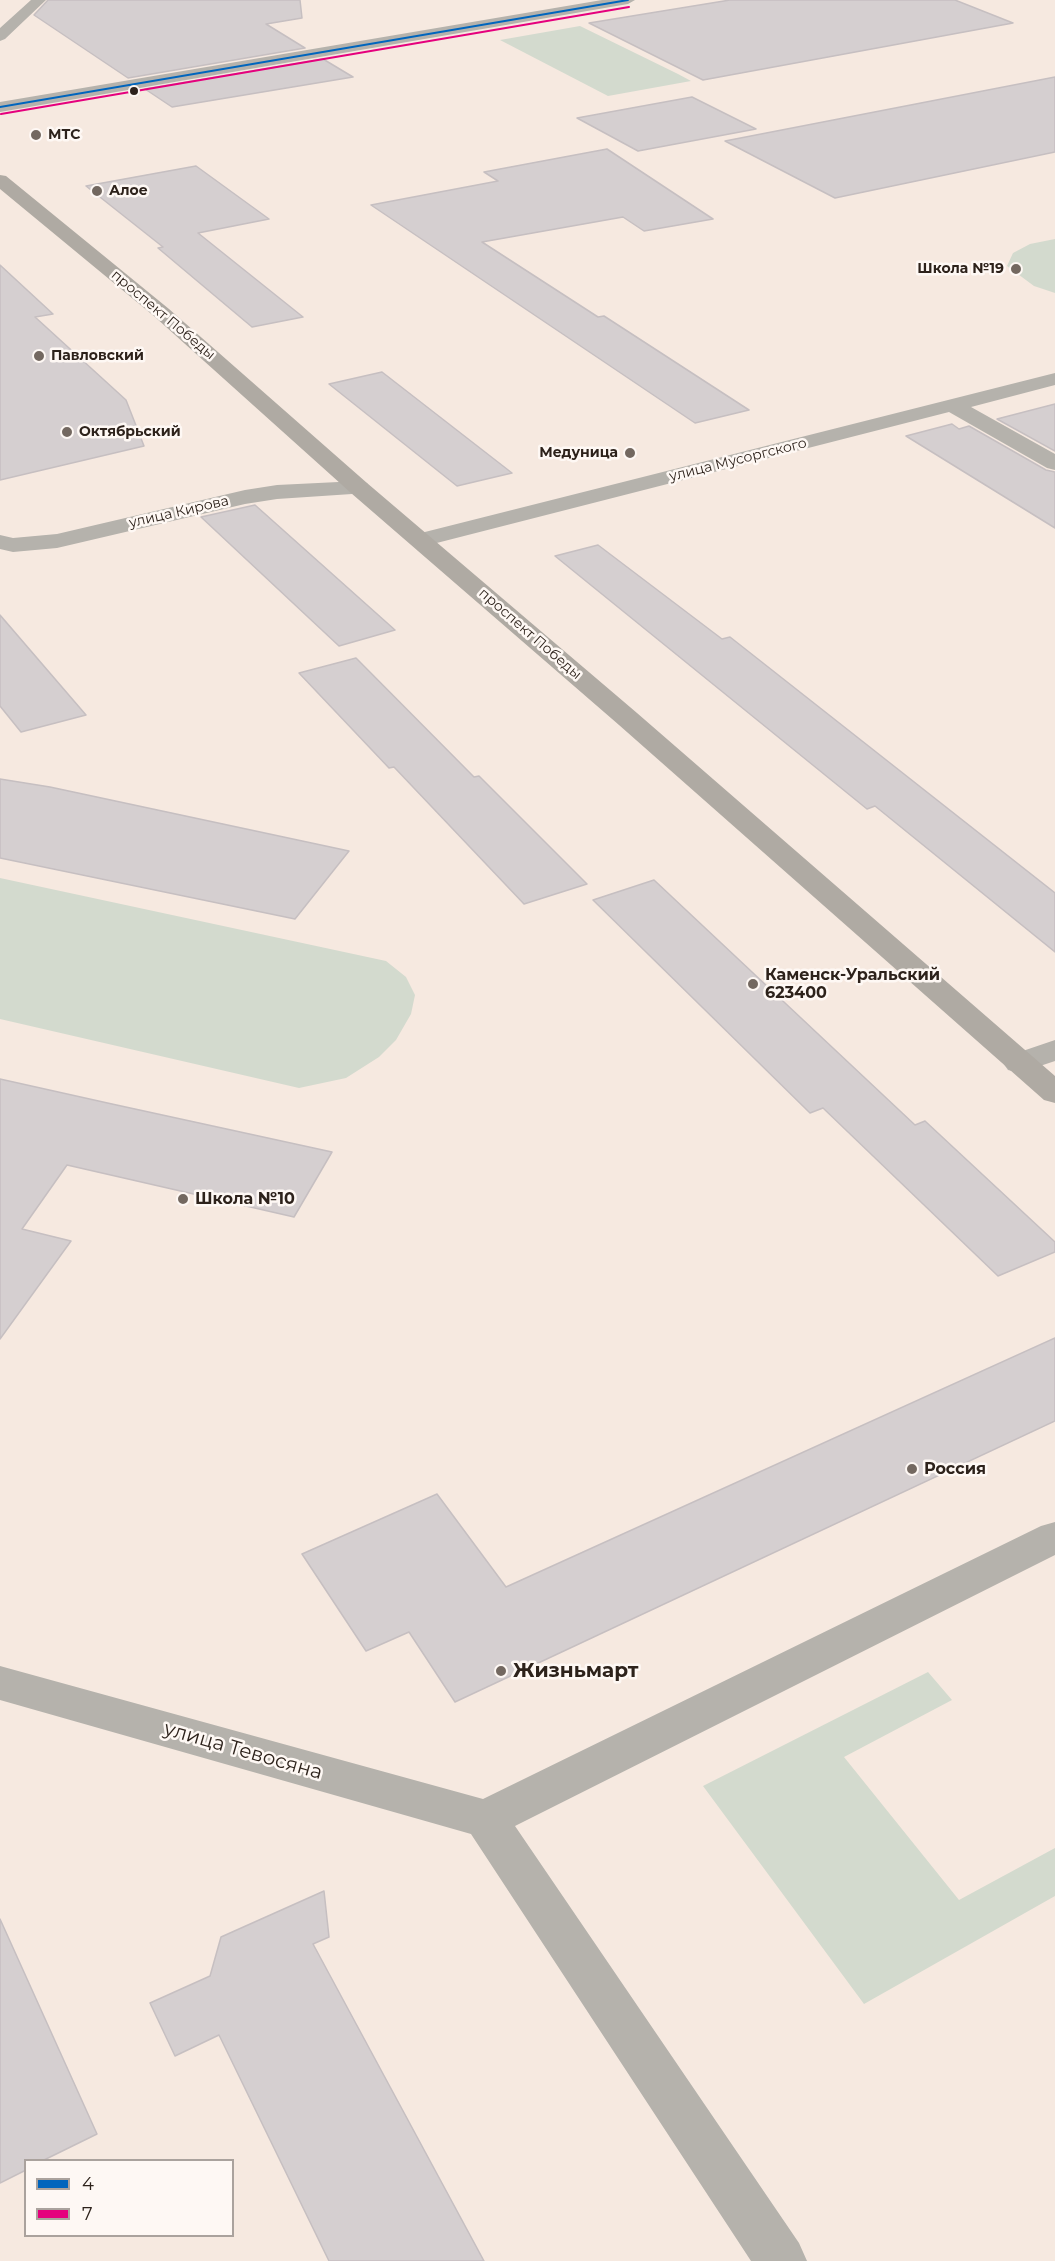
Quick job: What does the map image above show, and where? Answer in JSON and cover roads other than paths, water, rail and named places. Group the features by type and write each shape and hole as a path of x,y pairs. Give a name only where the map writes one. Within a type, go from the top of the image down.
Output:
{"main road":[{"name":"проспект Победы","path":"0,180 162,313 358,488 421,540 1055,1093"}],"street":[{"path":"0,36 39,0"},
{"path":"0,106 628,0"},
{"name":"улица Мусоргского","path":"421,540 1055,379"},
{"path":"952,405 1055,463"},
{"name":"улица Кирова","path":"0,542 13,545 57,541 236,499 278,492 358,488"},
{"path":"1019,1063 1055,1050"},
{"path":"781,2261 486,1819 1055,1537"},
{"name":"улица Тевосяна","path":"0,1683 486,1819"}],"place":[{"name":"МТС","path":"36,135"},
{"name":"Алое","path":"97,191"},
{"name":"Школа №19","path":"1016,269"},
{"name":"Павловский","path":"39,356"},
{"name":"Октябрьский","path":"67,432"},
{"name":"Медуница","path":"630,453"},
{"name":"Каменск-Уральский 623400","path":"753,984"},
{"name":"Школа №10","path":"183,1199"},
{"name":"Россия","path":"912,1469"},
{"name":"Жизньмарт","path":"501,1671"}]}
